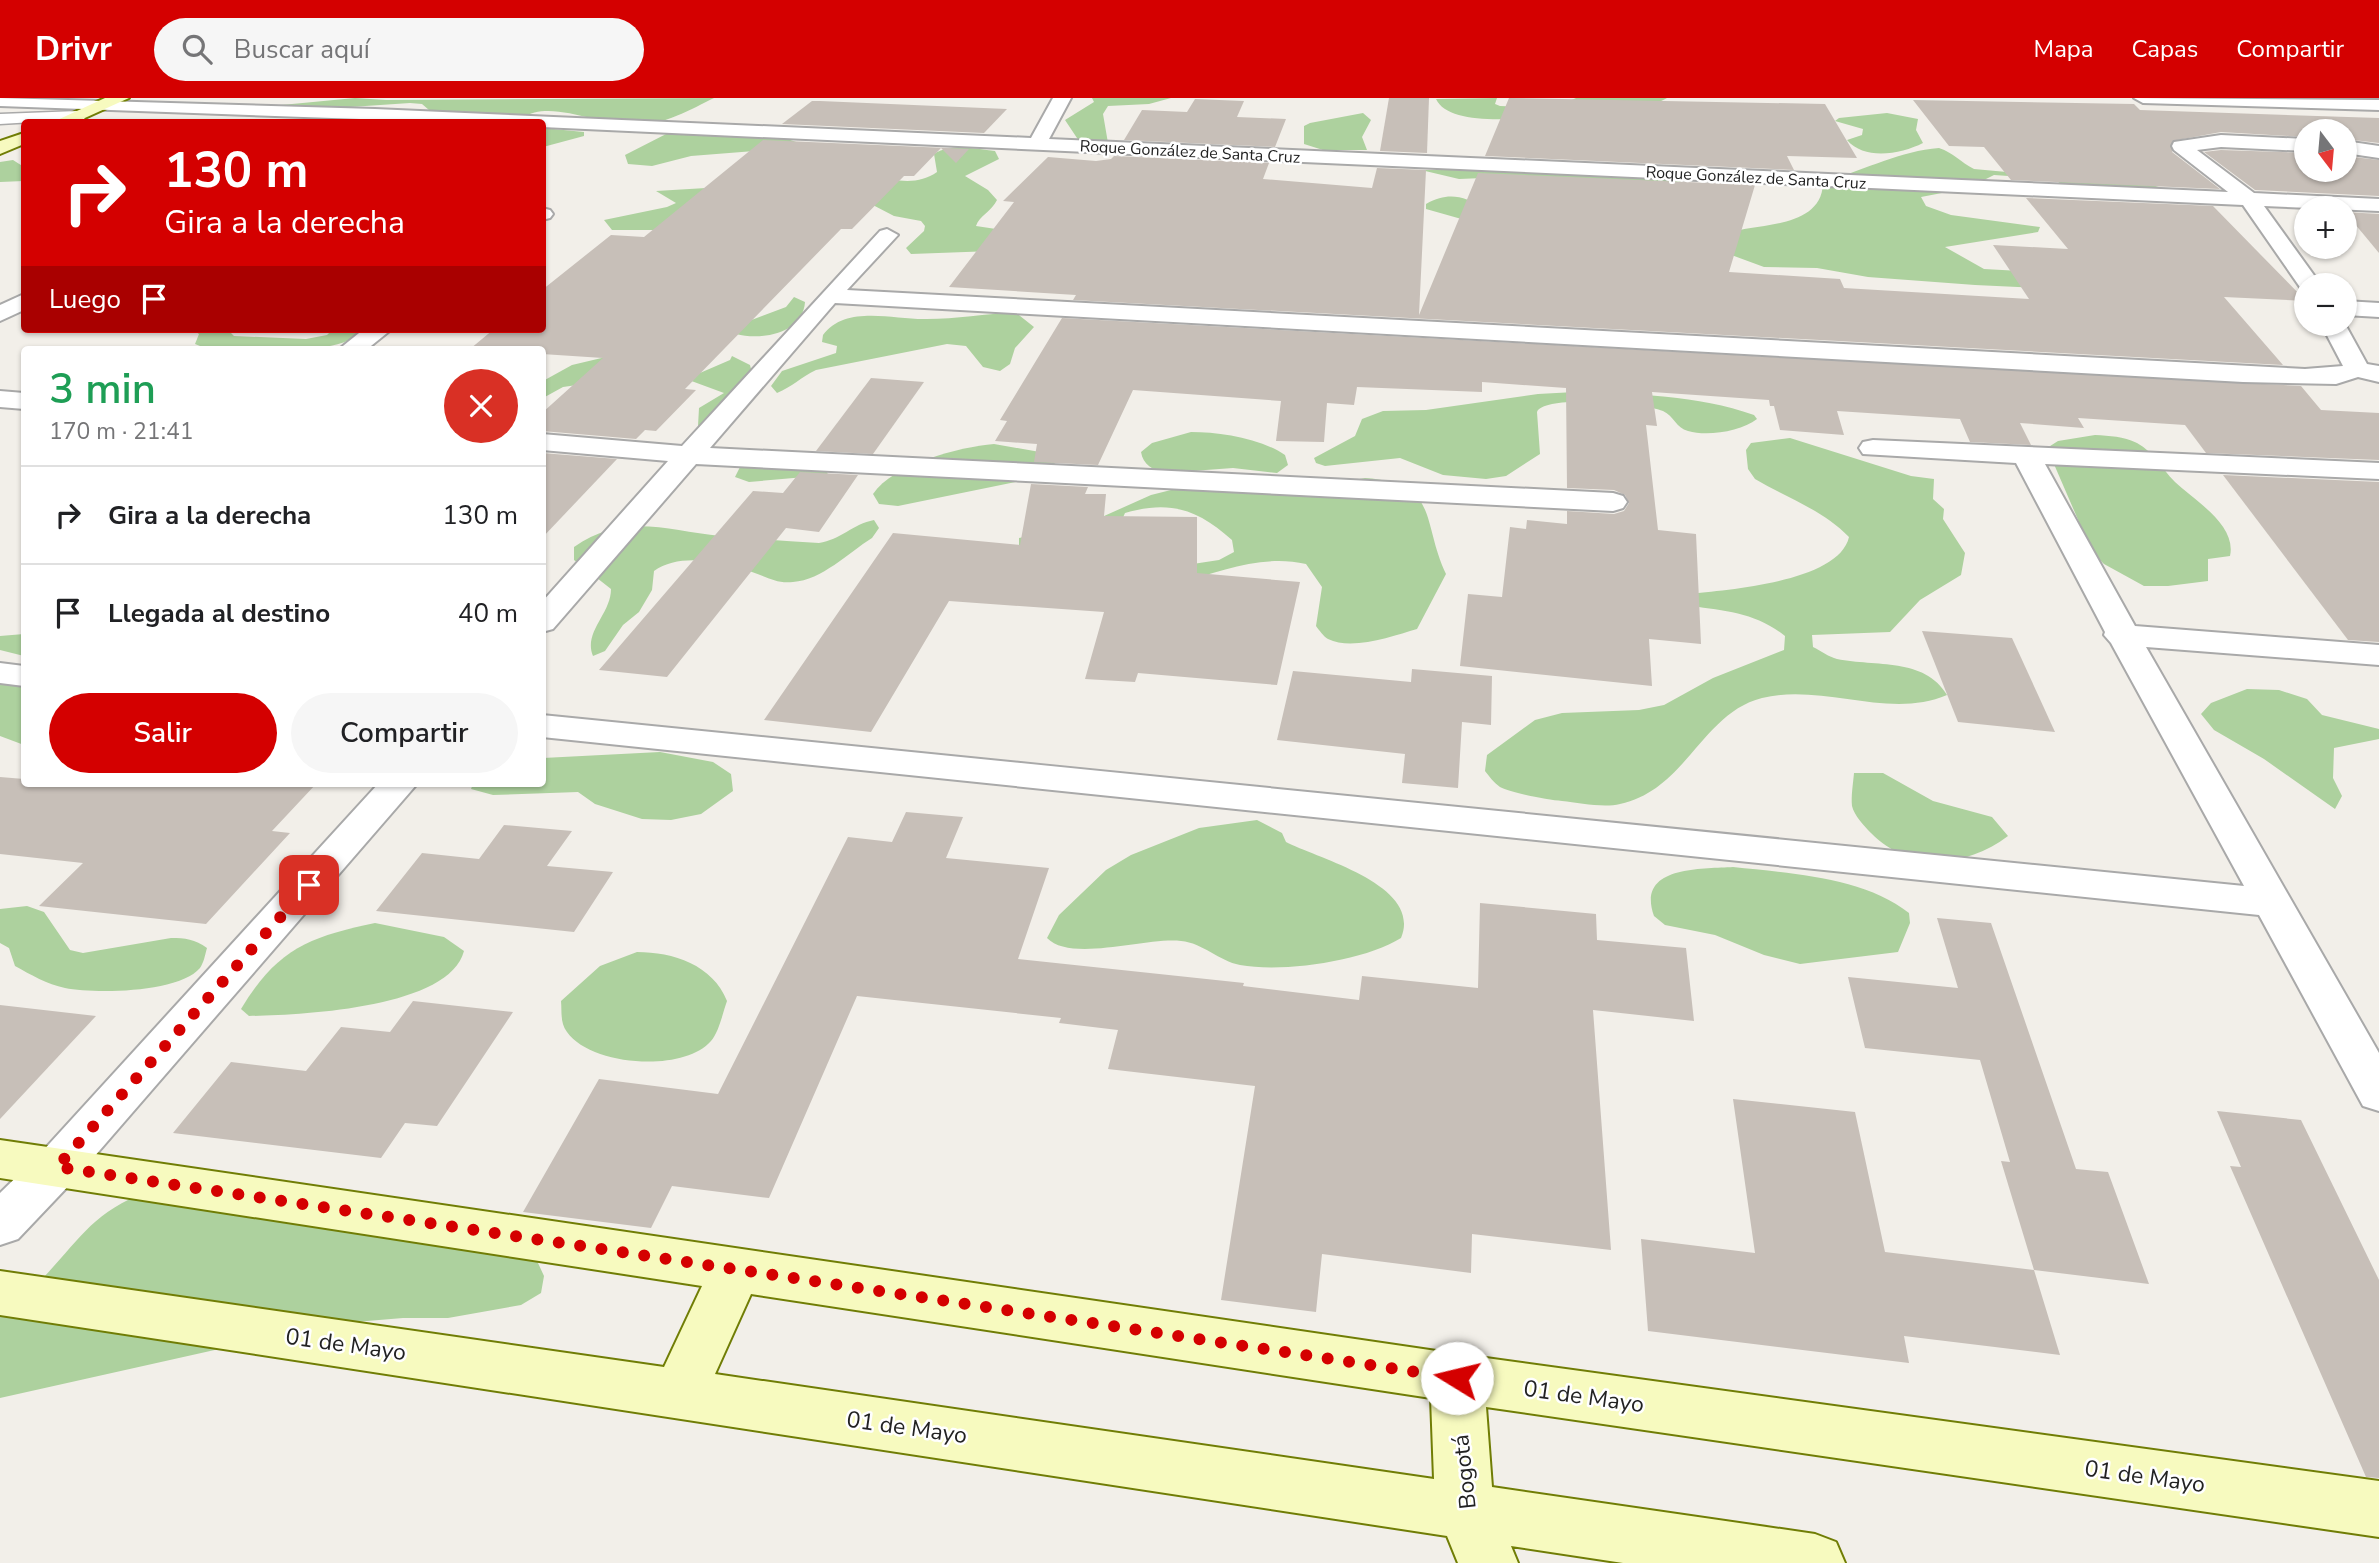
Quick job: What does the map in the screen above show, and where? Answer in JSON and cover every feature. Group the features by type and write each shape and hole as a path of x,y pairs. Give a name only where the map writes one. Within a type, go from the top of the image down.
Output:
{"street":[{"path":"1037,144 1062,98"},
{"path":"2143,98 2379,105"},
{"name":"Roque González de Santa Cruz","path":"0,101 112,102 394,119"},
{"path":"2237,101 2294,142"},
{"path":"70,119 112,102"},
{"name":"Roque González de Santa Cruz","path":"546,125 1037,144 2379,205"},
{"path":"0,148 21,139"},
{"path":"2294,144 2221,141 2181,146 2250,200 2302,273"},
{"path":"2357,149 2379,152"},
{"path":"546,618 829,296 887,235"},
{"path":"829,296 2243,374 2316,377 2368,371 2342,336"},
{"path":"0,314 21,303"},
{"path":"2357,309 2379,310"},
{"path":"356,346 374,333"},
{"path":"0,399 21,401"},
{"path":"546,442 691,455 1613,502"},
{"path":"1873,448 2379,471"},
{"path":"2026,455 2120,635 2275,902 2379,1094"},
{"path":"2120,635 2379,655"},
{"path":"0,673 21,676"},
{"path":"546,726 2275,902"},
{"path":"0,1226 57,1167 395,787"},
{"name":"01 de Mayo","path":"0,1159 1457,1378 2379,1509"},
{"path":"679,1394 736,1269"},
{"name":"01 de Mayo","path":"0,1293 1815,1563"},
{"name":"Bogotá","path":"1457,1378 1465,1510 1488,1563"}],"lane":[{"path":"0,119 70,119"}],"green space":[{"path":"355,98 714,98 667,120 638,126 548,111 534,113 522,119 423,119 428,118 429,110 422,104 410,103 291,111 271,106"},
{"path":"1092,98 1171,98 1149,104 1108,106 1103,114 1108,143 1079,141 1065,120 1094,102"},
{"path":"1497,98 1495,104 1500,106 1554,108 1576,98 1667,98 1639,106 1516,119 1465,117 1447,110 1436,99"},
{"path":"1363,113 1371,120 1362,137 1367,150 1323,150 1304,144 1304,126"},
{"path":"1887,113 1918,119 1916,130 1923,143 1884,154 1863,151 1847,140 1862,135 1863,129 1835,121 1839,118"},
{"path":"546,128 584,132 584,136 546,146"},
{"path":"672,131 737,132 775,136 794,141 858,169 900,181 920,180 937,172 934,154 941,151 964,148 995,151 999,159 965,176 988,190 997,200 976,226 996,229 993,251 911,254 906,248 924,231 925,226 921,221 894,216 869,203 659,230 612,230 604,220 676,203 656,191 706,188 779,149 691,156 652,166 628,164 625,155"},
{"path":"1939,148 1974,169 2152,185 2179,193 2068,189 2054,179 1994,175 1968,188 1921,197 1926,206 1951,215 2040,227 2038,232 1945,247 1984,269 2041,272 2064,289 1868,277 1817,268 1764,267 1726,253 1740,230 1792,220 1804,215 1820,197 1823,184 1830,180 1897,157"},
{"path":"13,160 21,165 21,181 0,182 0,162"},
{"path":"1421,170 1510,170 1680,181 1684,186 1465,220 1426,209 1426,204 1442,198 1456,197 1486,208 1507,177 1459,179"},
{"path":"794,297 805,302 803,313 789,328 769,335 736,334 741,324 786,307"},
{"path":"1015,312 1034,327 1015,348 1010,364 1000,371 983,367 966,346 947,344 816,370 777,393 771,386 782,371 836,353 837,346 822,342 823,335 833,325 844,320 871,316 938,319"},
{"path":"231,333 234,336 306,339 329,333 359,333 353,338 329,346 200,346 195,344 199,334"},
{"path":"610,356 605,381 563,387 546,396 546,379 572,365"},
{"path":"732,356 750,365 753,377 709,423 698,426 699,408 724,393 686,379 730,360"},
{"path":"1575,392 1688,399 1732,408 1754,415 1757,419 1733,430 1696,433 1678,425 1667,413 1653,408 1617,403 1557,403 1537,412 1540,454 1506,476 1486,479 1443,475 1400,458 1325,466 1316,463 1314,458 1355,436 1362,419 1383,411 1426,410 1538,394"},
{"path":"1191,432 1214,433 1264,444 1285,455 1288,465 1277,473 1233,468 1165,473 1146,464 1141,452 1152,443"},
{"path":"2095,435 2122,438 2143,447 2175,482 2221,524 2227,534 2230,556 2208,559 2208,581 2144,586 2104,564 2092,552 2047,448 2058,441"},
{"path":"1790,438 1911,476 1934,479 1933,499 1944,509 1943,519 1965,553 1961,575 1920,600 1890,632 1812,635 1813,647 1831,657 1912,669 1926,674 1947,695 1925,702 1902,704 1808,695 1762,698 1741,706 1724,719 1662,784 1643,796 1620,804 1599,805 1548,799 1512,792 1498,785 1485,771 1487,755 1535,720 1562,713 1639,710 1664,705 1713,678 1784,650 1785,636 1774,628 1741,614 1691,606 1688,594 1779,581 1804,574 1825,564 1841,552 1849,537 1839,528 1816,512 1755,479 1748,469 1746,450 1751,443"},
{"path":"994,444 1051,454 1055,463 1048,472 1021,481 898,506 879,504 873,494 895,474 911,466 946,453"},
{"path":"778,451 809,454 821,461 828,475 749,482 735,477 741,465"},
{"path":"1365,478 1389,481 1406,488 1417,497 1424,508 1446,574 1417,629 1372,641 1338,642 1328,639 1316,626 1322,587 1306,564 1290,561 1258,562 1179,583 1173,567 1219,560 1234,552 1232,540 1219,529 1195,514 1182,510 1156,507 1141,509 1125,513 1120,524 1019,549 1019,538 1084,525 1151,495 1171,490 1215,487 1284,493"},
{"path":"874,520 879,528 872,538 834,565 804,580 777,581 716,562 689,560 665,565 654,571 652,590 639,612 623,625 605,651 593,656 591,647 594,631 607,607 611,589 574,560 574,547 592,536 610,530 646,526 721,536 819,543"},
{"path":"21,634 21,655 0,650 0,636"},
{"path":"0,684 21,686 21,744 0,736"},
{"path":"2247,689 2279,690 2307,699 2322,715 2379,729 2379,739 2334,748 2333,778 2342,796 2335,809 2264,759 2214,730 2201,714 2211,703"},
{"path":"660,752 713,762 731,774 733,791 701,814 671,820 642,819 595,804 578,792 493,795 471,789 546,787 546,758"},
{"path":"1854,773 1883,773 1933,801 1992,817 2008,836 1974,855 1956,859 1920,860 1903,854 1886,846 1862,824 1855,813 1852,806"},
{"path":"1257,820 1282,833 1286,842 1364,876 1383,889 1397,903 1404,919 1401,938 1345,959 1300,966 1258,967 1225,960 1189,942 1166,941 1091,949 1058,945 1047,938 1059,915 1106,870 1131,855 1199,828"},
{"path":"1733,867 1848,884 1891,901 1909,913 1910,923 1898,952 1800,964 1764,955 1715,935 1665,925 1654,916 1651,900 1654,888 1662,879 1689,870"},
{"path":"27,906 44,912 70,950 83,953 171,938 190,940 207,948 200,968 174,983 115,991 65,988 45,982 15,966 9,948 0,943 0,909"},
{"path":"375,923 444,937 464,951 452,970 431,985 402,997 369,1005 301,1014 249,1016 241,1009 268,972 297,949 331,934"},
{"path":"637,952 664,955 690,963 712,978 721,989 727,1001 719,1027 711,1041 698,1051 680,1058 659,1061 616,1058 579,1043 565,1029 561,1001 600,966"},
{"path":"147,1192 532,1250 544,1276 541,1293 521,1305 448,1318 403,1318 331,1324 0,1398 0,1315 36,1285 99,1218"}],"building":[{"path":"1389,98 1429,98 1427,153 1380,151"},
{"path":"1509,98 1825,104 1857,158 1787,156 1794,170 1485,156"},
{"path":"1195,99 1244,101 1237,117 1286,119 1275,147 1124,140 1142,110 1187,112"},
{"path":"1913,100 2134,104 2140,110 2379,118 2379,143 2357,140 2357,119 2294,119 2294,136 2221,132 2172,141 2172,152 2220,189 2011,180 1984,147 1949,146"},
{"path":"812,101 1007,109 984,133 782,124"},
{"path":"763,140 969,149 956,163 941,148 914,176 904,176 852,229 841,229 685,389 696,390 656,431 645,430 636,439 546,431 546,409 603,358 546,354 546,346 474,346 489,333 546,333 546,287 611,235 644,237"},
{"path":"2221,150 2294,153 2294,182 2357,182 2357,157 2379,160 2379,196 2255,190 2204,152"},
{"path":"1114,156 1269,163 1263,179 1372,188 1377,168 1426,170 1419,315 1478,173 1755,185 1729,272 1840,279 1844,288 2029,299 1993,245 2068,249 2026,198 2213,206 2294,289 2294,300 2224,297 2283,365 1073,300 1076,295 949,287 1014,202 1003,201 1048,157 1096,161"},
{"path":"2357,213 2379,214 2379,253 2357,226"},
{"path":"1062,318 2301,386 2321,410 2379,413 2379,460 2206,453 2185,425 2078,418 2084,428 2020,423 2031,445 1970,442 1960,419 1837,411 1844,435 1780,430 1774,406 1770,406 1769,400 1652,392 1657,426 1646,425 1658,530 1696,534 1701,644 1649,639 1652,686 1460,666 1468,594 1502,597 1510,527 1526,529 1527,520 1567,524 1567,511 1614,514 1624,511 1629,503 1625,495 1614,490 1567,488 1566,388 1482,382 1482,392 1357,387 1354,405 1327,403 1324,442 1276,441 1281,401 1133,390 1098,465 1034,462 1037,444 995,441 1007,421 1000,420"},
{"path":"871,378 924,382 873,454 816,451"},
{"path":"546,453 617,459 546,534"},
{"path":"800,472 858,475 819,532 786,528 667,677 599,670 753,491 783,493"},
{"path":"2223,475 2379,482 2379,642 2348,640"},
{"path":"1031,484 1088,487 1085,494 1106,494 1104,516 1197,517 1197,573 1300,582 1277,685 1138,673 1135,682 1085,679 1104,612 949,601 871,732 764,720 893,533 1020,545"},
{"path":"1922,631 2012,638 2055,732 1958,722"},
{"path":"1412,669 1492,676 1491,725 1462,722 1458,788 1402,783 1405,754 1277,740 1293,671 1411,682"},
{"path":"0,777 21,779 21,787 313,787 272,831 290,833 206,924 39,906 83,863 0,854"},
{"path":"906,812 963,817 946,858 1049,868 1018,959 1244,983 1243,986 1359,1000 1362,976 1478,988 1480,903 1596,914 1597,940 1686,948 1694,1021 1593,1010 1611,1250 1472,1234 1471,1273 1322,1254 1316,1312 1221,1300 1255,1086 1108,1069 1118,1030 1059,1023 1061,1018 857,996 769,1198 672,1186 651,1228 523,1212 599,1079 718,1094 848,837 892,842"},
{"path":"504,825 572,831 547,866 613,872 574,932 376,911 422,853 479,859"},
{"path":"1937,918 1991,923 2076,1169 2108,1172 2149,1284 2034,1270 2001,1161 2010,1162 1980,1060 1865,1048 1848,977 1958,988"},
{"path":"413,1001 513,1012 437,1126 405,1123 381,1158 173,1133 231,1062 306,1071 341,1027 390,1032"},
{"path":"0,1005 96,1016 0,1119"},
{"path":"1733,1099 1855,1112 1885,1252 2034,1270 2060,1355 1904,1336 1909,1363 1648,1331 1641,1239 1755,1253"},
{"path":"2217,1111 2301,1120 2379,1280 2379,1478 2366,1477 2230,1166 2241,1167"}],"route":[{"path":"309,885 57,1167 1457,1378"}]}
